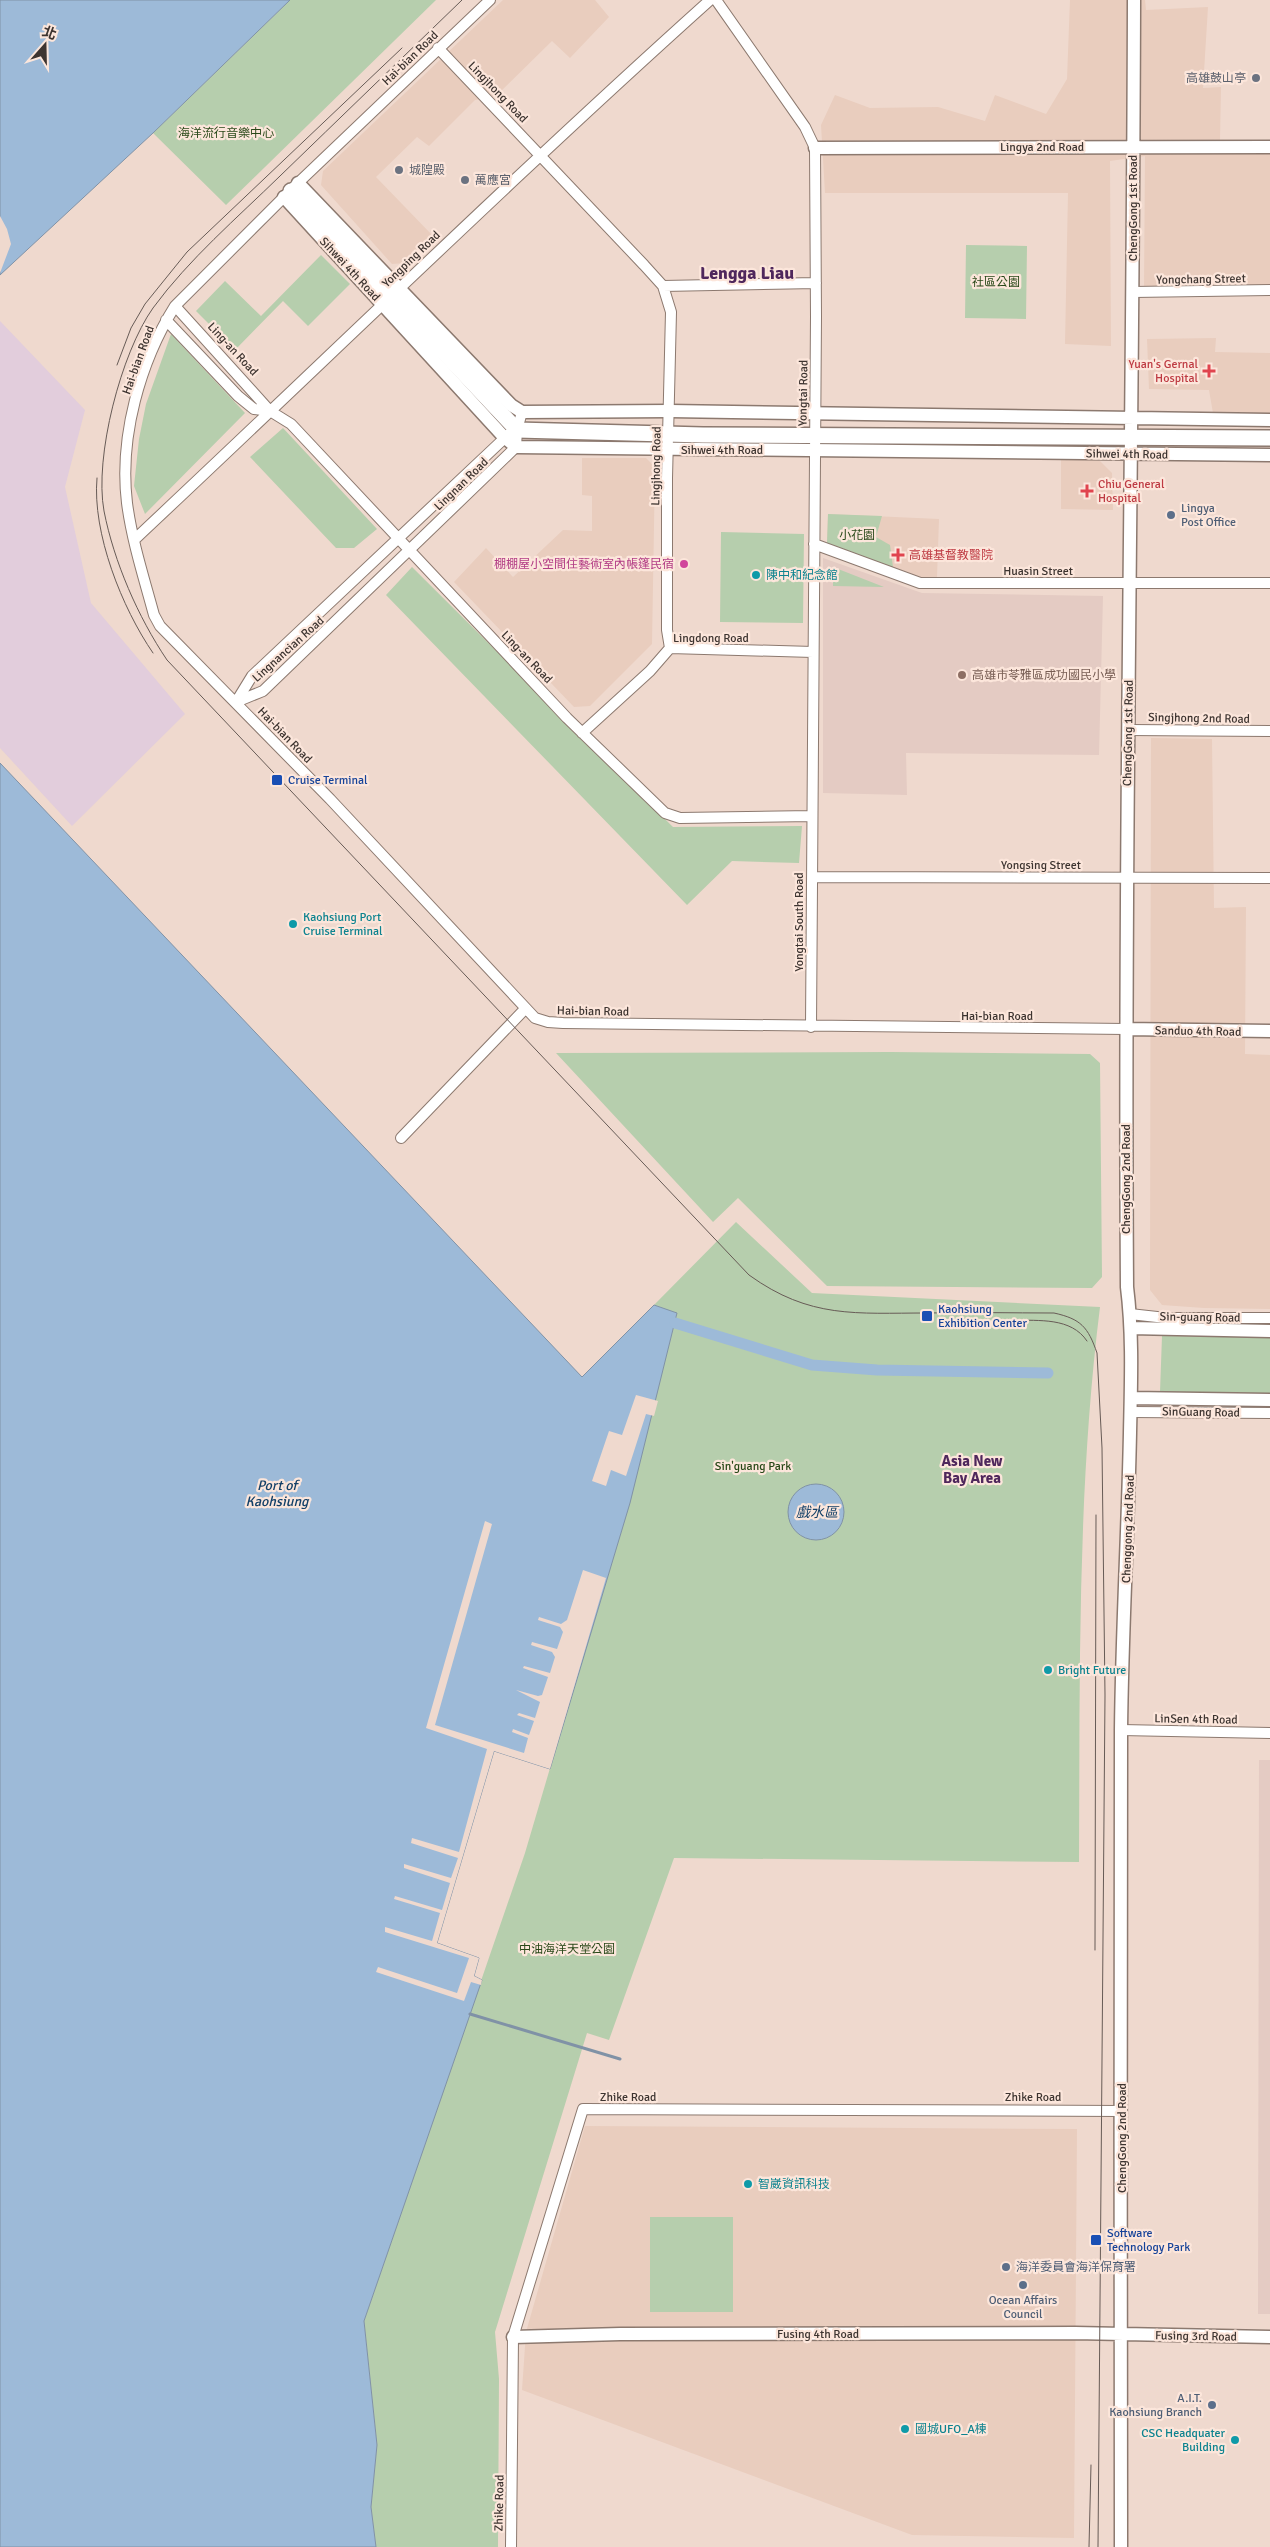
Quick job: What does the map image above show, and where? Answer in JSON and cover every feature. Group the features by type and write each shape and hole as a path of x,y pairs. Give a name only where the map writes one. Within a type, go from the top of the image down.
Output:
{"main road":[{"name":"Sihwei 4th Road","path":"291,190 391,296 510,433 668,435 815,442 1131,437 1270,438"}],"street":[{"name":"Hai-bian Road","path":"490,0 291,190 175,306 166,320 147,365 129,432 126,466 127,502 134,540 154,615 160,626 330,799 535,1018 563,1024 1126,1029"},
{"name":"Yongping Road","path":"134,540 541,154 710,0"},
{"name":"Yongtai Road","path":"716,0 805,127 815,148 816,414 812,816"},
{"name":"ChengGong 1st Road","path":"1131,417 1134,0"},
{"name":"Lingjhong Road","path":"438,48 541,154 663,286 671,312 667,630 670,648"},
{"name":"Lingya 2nd Road","path":"815,148 1270,147"},
{"path":"663,286 816,283"},
{"name":"Yongchang Street","path":"1133,292 1270,290"},
{"name":"Sihwei 4th Road","path":"391,296 511,406 522,412"},
{"name":"Ling-an Road","path":"175,306 270,411 291,424 582,733 665,812 680,818 812,816"},
{"name":"Ling-an Road","path":"166,320 238,396 254,409 270,411"},
{"path":"510,433 522,412 670,411 1270,420"},
{"path":"1131,417 1131,437"},
{"name":"Sihwei 4th Road","path":"510,433 516,447 668,450 815,442 1131,454 1270,455"},
{"name":"Lingnan Road","path":"399,538 510,433"},
{"name":"ChengGong 1st Road","path":"1126,1029 1131,437"},
{"name":"Lingnan Road","path":"411,551 516,447"},
{"name":"Lingnancian Road","path":"236,702 252,676 399,538"},
{"name":"Huasin Street","path":"814,544 920,584 1270,583"},
{"name":"Lingnancian Road","path":"236,702 263,691 411,551"},
{"name":"Lingdong Road","path":"582,733 650,671 670,648 813,652"},
{"name":"Singjhong 2nd Road","path":"1128,730 1270,731"},
{"name":"Yongtai South Road","path":"811,1027 812,816"},
{"name":"Yongsing Street","path":"812,877 1270,878"},
{"path":"400,1138 525,1009"},
{"name":"Sanduo 4th Road","path":"1126,1029 1270,1032"},
{"name":"ChengGong 2nd Road","path":"1126,1029 1127,1287 1131,1328"},
{"name":"Sin-guang Road","path":"1130,1314 1166,1318 1270,1318"},
{"name":"Sin-guang Road","path":"1131,1328 1270,1330"},
{"name":"Chenggong 2nd Road","path":"1121,1730 1131,1412 1131,1328"},
{"name":"SinGuang Road","path":"1131,1398 1270,1400"},
{"name":"SinGuang Road","path":"1131,1412 1270,1413"},
{"name":"ChengGong 2nd Road","path":"1120,2547 1123,2335 1121,1730"},
{"name":"LinSen 4th Road","path":"1121,1730 1270,1733"},
{"name":"Zhike Road","path":"511,2547 513,2337 583,2109 1122,2111"},
{"name":"Fusing 4th Road","path":"513,2337 620,2334 1123,2335"},
{"name":"Fusing 3rd Road","path":"1123,2335 1270,2337"}],"shaded area":[{"path":"503,0 595,0 609,17 570,58 552,41 496,96 475,100 429,146 417,137 376,177 433,236 405,263 392,264 321,185 323,171"},
{"path":"1070,0 1145,0 1146,10 1208,7 1203,88 1221,87 1220,140 1270,140 1270,285 1144,287 1145,156 1110,161 1111,346 1065,344 1068,193 825,193 821,125 835,95 870,108 938,107 985,121 995,95 1046,114 1067,79"},
{"path":"0,321 85,410 65,487 91,603 185,714 72,826 0,748"},
{"name":"Yuan's Gernal Hospital","path":"1216,338 1215,352 1270,353 1270,417 1214,419 1209,390 1149,389 1147,339"},
{"path":"582,458 646,458 655,467 652,644 590,706 574,707 454,582 486,548 513,577 563,530 592,531 592,496 582,495"},
{"name":"Chiu General Hospital","path":"1061,460 1099,460 1112,473 1113,510 1061,509"},
{"name":"高雄基督教醫院","path":"828,514 939,519 937,577 923,578 827,543"},
{"name":"高雄市苓雅區成功國民小學","path":"823,558 922,593 1103,596 1099,755 906,753 907,795 823,793"},
{"path":"1151,738 1212,739 1214,908 1246,907 1245,1054 1270,1055 1270,1309 1162,1305 1150,1290"},
{"path":"1259,1760 1270,1760 1270,2314 1258,2314"},
{"path":"585,2126 1077,2129 1074,2538 912,2535 522,2390 526,2332"}],"green space":[{"name":"海洋流行音樂中心","path":"290,0 436,0 226,205 153,133"},
{"name":"社區公園","path":"966,245 1027,246 1026,319 965,318"},
{"path":"321,255 350,284 308,326 283,301 235,350 196,311 225,281 261,316"},
{"path":"171,334 245,413 145,514 134,486 139,439 146,404"},
{"path":"283,428 377,529 354,548 336,548 250,457"},
{"name":"小花園","path":"828,514 882,516 876,537 890,545 893,567 887,568 827,543"},
{"path":"721,532 804,534 803,623 720,622"},
{"path":"412,567 673,827 802,826 799,863 732,861 687,905 386,595"},
{"path":"833,567 884,587 833,586"},
{"path":"890,1052 1090,1054 1100,1063 1102,1277 1092,1288 827,1286 738,1198 713,1222 556,1053"},
{"path":"736,1222 812,1293 1100,1307 1087,1445 1081,1584 1079,1862 674,1858 609,2040 587,2033 495,2332 499,2379 498,2547 376,2547 371,2507 377,2445 364,2321 525,1853 609,1568 677,1314 654,1305"},
{"path":"1162,1336 1270,1337 1270,1394 1160,1392"},
{"path":"650,2217 733,2217 733,2312 650,2312"}],"water":[{"path":"0,0 290,0 153,133 0,275"},
{"name":"Port of Kaohsiung","path":"0,763 582,1377 654,1305 677,1313 630,1503 550,1769 494,1751 437,1943 479,1958 474,1976 482,1980 364,2321 377,2445 371,2507 376,2547 0,2547"},
{"name":"戲水區","path":"811,1484 821,1484 836,1492 842,1501 844,1512 842,1523 836,1532 821,1540 811,1540 800,1535 793,1528 788,1517 788,1507 793,1496 800,1489"}],"pier":[{"path":"0,216 7,229 11,244 0,273"},
{"path":"636,1395 658,1401 654,1416 646,1414 626,1476 611,1470 606,1486 592,1481 609,1431 622,1435"},
{"path":"485,1521 492,1524 435,1725 524,1753 528,1738 512,1732 513,1729 529,1735 534,1721 517,1715 519,1713 535,1718 540,1702 516,1690 538,1696 542,1695 548,1677 523,1668 524,1666 550,1673 555,1657 552,1652 531,1645 532,1642 557,1649 563,1632 560,1627 538,1620 539,1617 561,1624 567,1620 583,1570 606,1578 550,1769 494,1751 437,1943 479,1958 474,1976 482,1980 481,1985 471,1982 464,2001 376,1972 378,1967 457,1993 469,1958 385,1932 385,1927 432,1941 440,1913 394,1899 395,1896 442,1910 450,1883 404,1868 404,1864 451,1878 458,1858 411,1843 412,1838 459,1852 487,1749 426,1728"}],"waterway":[{"path":"675,1323 812,1365 877,1370 1048,1373"},
{"path":"470,2014 620,2059"}],"tram line":[{"path":"462,0 214,239 153,308 141,327 130,351 113,406 107,435 102,489 108,530 128,589 146,626 167,660 749,1275 793,1300 834,1310 856,1313 1054,1313 1077,1321 1087,1330 1097,1353 1102,1448 1105,1695 1098,2547"},
{"path":"117,365 131,328 145,304 187,252 402,48"},
{"path":"97,478 99,522 111,569 130,614 153,653"},
{"path":"1014,1320 1063,1324 1080,1333 1087,1341"},
{"path":"1095,1950 1096,1515"},
{"path":"1089,2547 1091,2465"}],"place":[{"name":"高雄鼓山亭","path":"1256,78"},
{"name":"城隍殿","path":"399,170"},
{"name":"萬應宮","path":"465,180"},
{"name":"Yuan's Gernal Hospital","path":"1209,371"},
{"name":"Chiu General Hospital","path":"1087,491"},
{"name":"Lingya Post Office","path":"1171,515"},
{"name":"高雄基督教醫院","path":"898,555"},
{"name":"棚棚屋小空間住藝術室內帳篷民宿","path":"684,564"},
{"name":"陳中和紀念館","path":"756,575"},
{"name":"高雄市苓雅區成功國民小學","path":"962,675"},
{"name":"Cruise Terminal","path":"277,780"},
{"name":"Kaohsiung Port Cruise Terminal","path":"293,924"},
{"name":"Kaohsiung Exhibition Center","path":"927,1316"},
{"name":"Bright Future","path":"1048,1670"},
{"name":"智崴資訊科技","path":"748,2184"},
{"name":"Software Technology Park","path":"1096,2240"},
{"name":"海洋委員會海洋保育署","path":"1006,2267"},
{"name":"Ocean Affairs Council","path":"1023,2285"},
{"name":"A.I.T. Kaohsiung Branch","path":"1212,2405"},
{"name":"國城UFO_A棟","path":"905,2429"},
{"name":"CSC Headquater Building","path":"1235,2440"}],"district":[{"name":"Lengga Liau","path":"747,273"},
{"name":"Asia New Bay Area","path":"972,1470"}],"park label":[{"name":"Sin'guang Park","path":"753,1466"},
{"name":"中油海洋天堂公園","path":"567,1949"}]}
